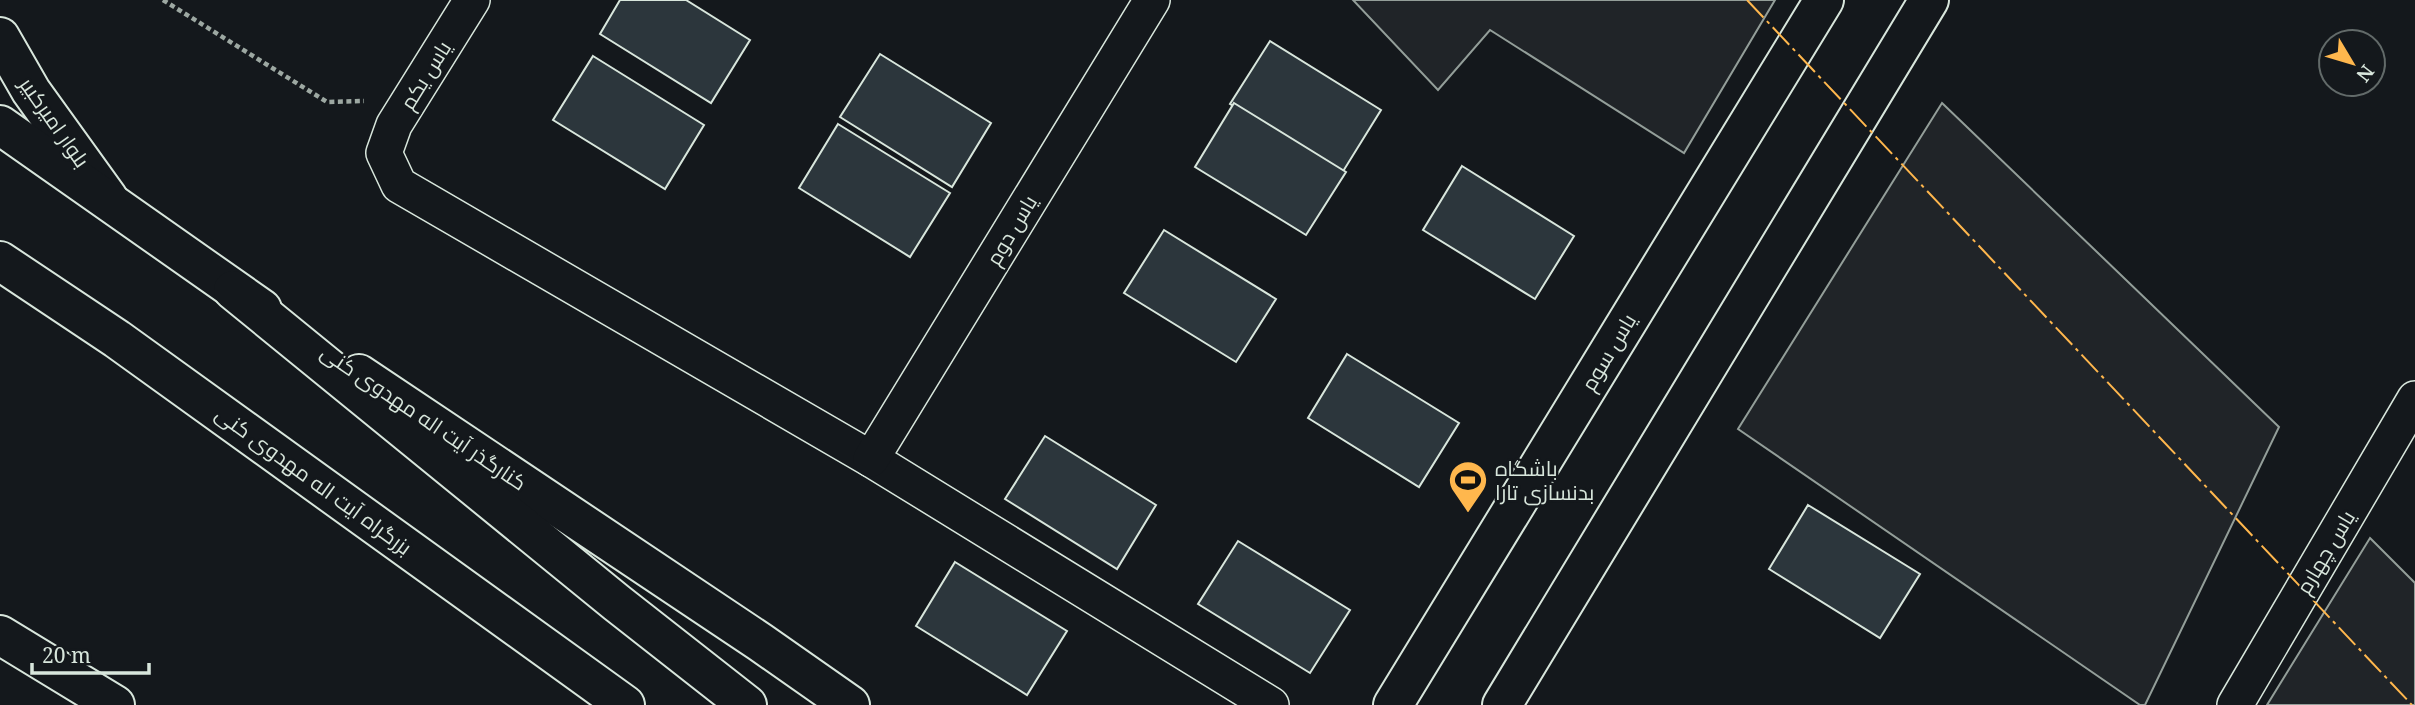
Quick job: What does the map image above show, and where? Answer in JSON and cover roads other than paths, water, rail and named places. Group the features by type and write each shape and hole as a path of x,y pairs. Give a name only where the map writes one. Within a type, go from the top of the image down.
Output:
{"main road":[{"name":"یاس سوم","path":"1393,705 1824,0"},
{"path":"1502,705 1929,0"},
{"name":"بلوار امیرکبیر","path":"0,37 31,91 113,205"},
{"name":"کنارگذر آیت اله مهدوی کنی","path":"0,125 233,290 850,705"},
{"name":"بزرگراه آیت اله مهدوی کنی","path":"0,261 128,347 625,705"},
{"path":"233,290 617,603 747,705"},
{"path":"0,635 115,705"}],"street":[{"name":"یاس یکم","path":"472,0 394,125 384,153 399,185 871,459"},
{"name":"یاس دوم","path":"871,459 1152,0"},
{"name":"یاس چهارم","path":"2235,705 2415,399"},
{"path":"871,459 1271,705"}],"place":[{"name":"باشگاه بدنسازی تارا","path":"1468,514"}]}
